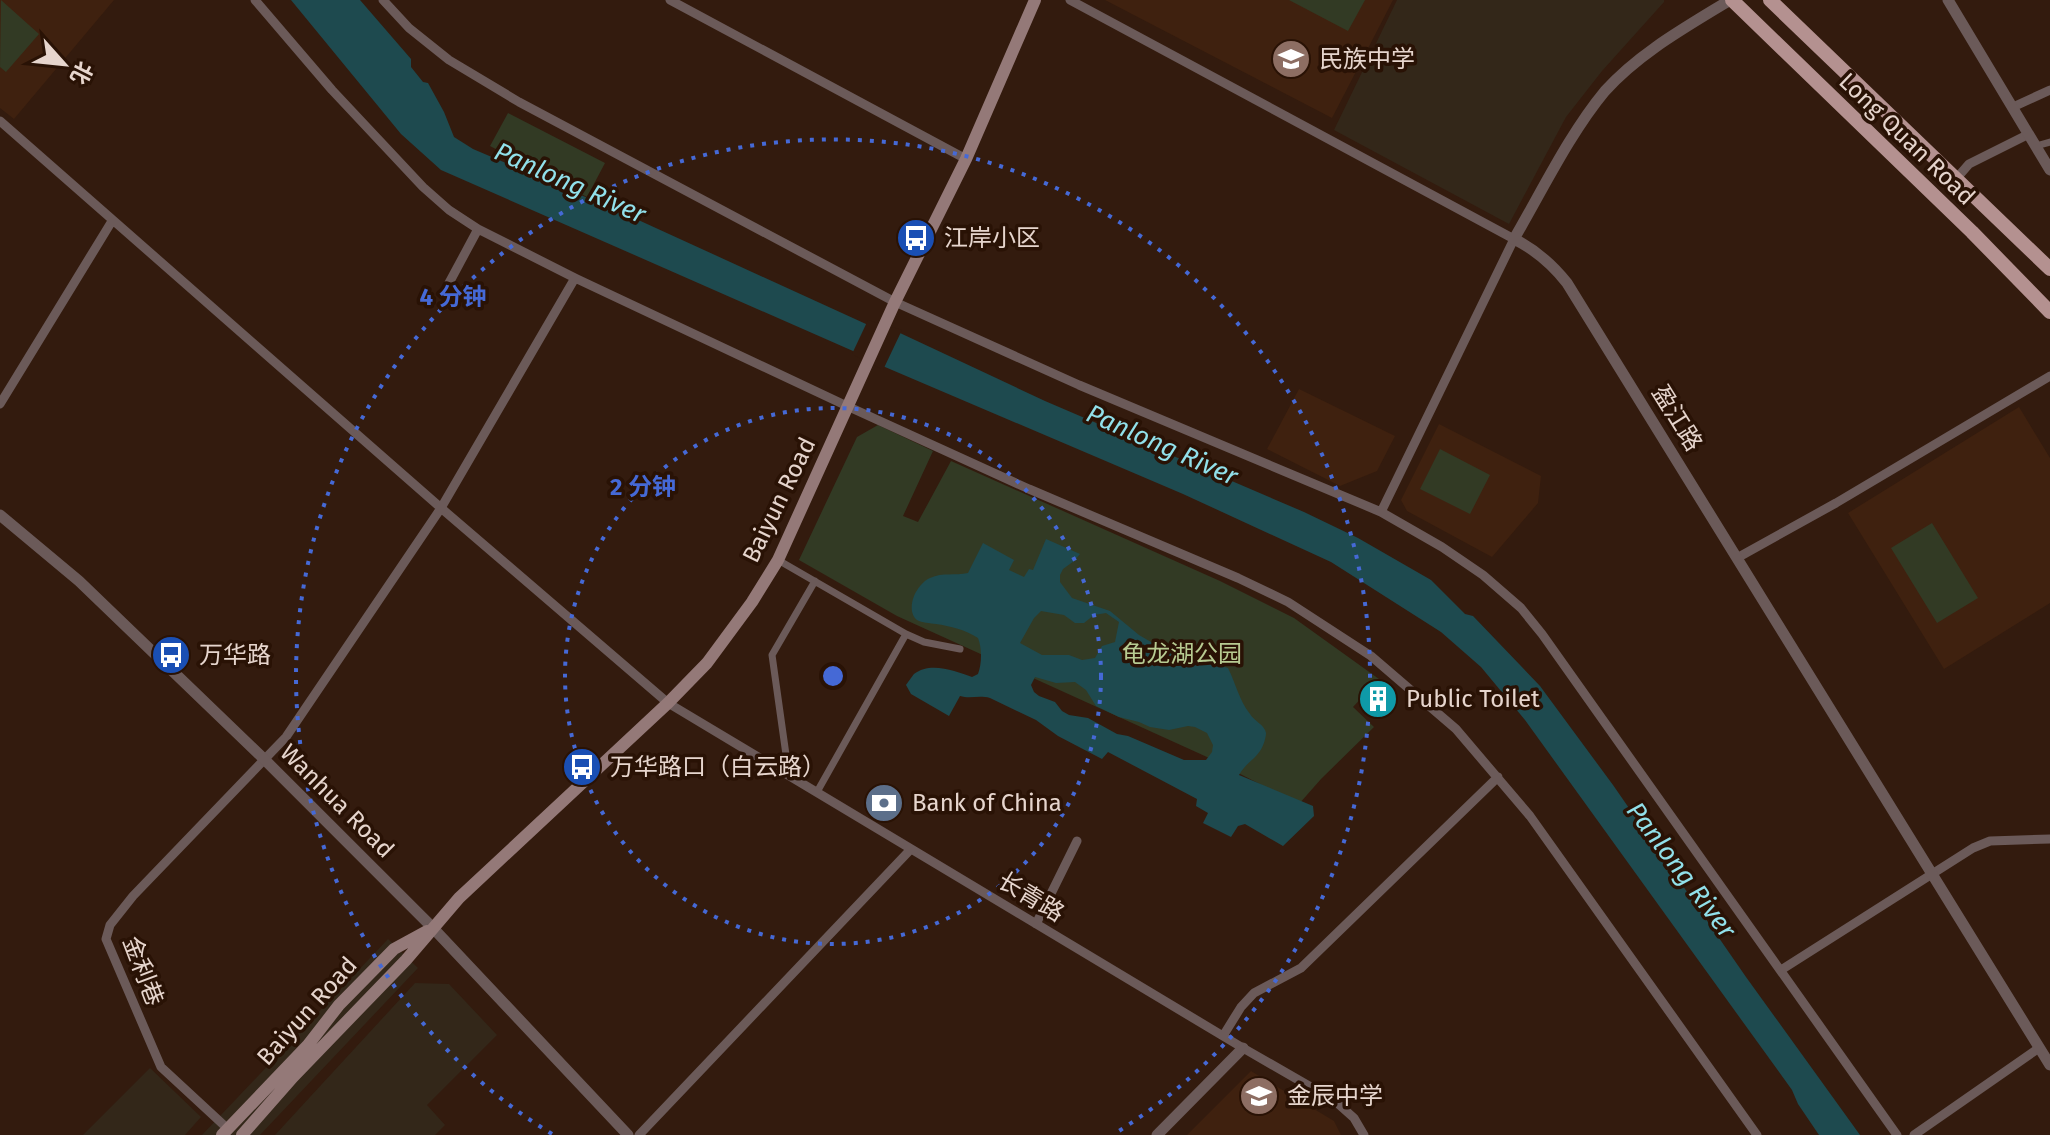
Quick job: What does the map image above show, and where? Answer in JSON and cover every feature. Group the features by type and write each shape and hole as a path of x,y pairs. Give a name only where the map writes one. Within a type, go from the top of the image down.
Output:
{"main road":[{"name":"Baiyun Road","path":"242,1135 293,1077 406,960 459,898 707,663 752,602 778,560 895,302 966,159 1035,0"},
{"name":"Long Quan Road","path":"1731,0 1961,221 2050,312"},
{"name":"Long Quan Road","path":"1770,0 2050,269"},
{"name":"Baiyun Road","path":"225,1132 308,1045 339,1005 394,949 433,928"}],"street":[{"path":"255,0 332,90 423,187 449,210 478,229 847,406 1029,489 1238,578 1288,602 1371,656 1456,729 1530,816 1757,1135"},
{"path":"383,0 409,28 449,60 519,102 895,302 1079,385 1381,512 1483,575 1521,608 1542,634 1897,1135"},
{"path":"670,0 966,159"},
{"name":"盈江路","path":"1070,0 1532,248 1554,266 2050,1065"},
{"path":"1381,512 1514,239 1570,143 1606,91 1629,69 1663,41 1731,0"},
{"path":"1948,0 2050,170"},
{"path":"2013,107 2050,90"},
{"name":"长青路","path":"0,121 668,703 1335,1101 1354,1118 1364,1135"},
{"path":"1956,179 1969,164 2029,134"},
{"path":"2036,146 2050,142"},
{"path":"0,404 112,221"},
{"path":"449,283 478,229"},
{"path":"265,760 286,737 441,508 575,278"},
{"path":"1737,558 2050,376"},
{"name":"Wanhua Road","path":"0,515 79,581 265,760 433,928 628,1135"},
{"path":"778,560 906,634 924,642 960,649"},
{"path":"789,776 772,655 815,581"},
{"path":"817,792 906,634"},
{"name":"金利巷","path":"225,1132 161,1067 106,939 110,925 133,896 265,760"},
{"path":"1223,1036 1254,993 1301,968 1498,777"},
{"path":"1781,970 1973,848 1990,841 2050,839"},
{"path":"1036,924 1077,841"},
{"path":"639,1135 911,849"},
{"path":"1157,1135 1243,1048"},
{"path":"1914,1135 2039,1048"}],"shaded area":[{"path":"0,0 114,0 14,119 0,108"},
{"name":"民族中学","path":"1105,0 1393,0 1332,118"},
{"path":"1397,0 1664,2 1602,71 1566,117 1509,224 1334,130"},
{"path":"1299,389 1395,436 1377,471 1340,486 1267,449"},
{"path":"2019,407 2050,458 2050,603 1944,669 1848,513"},
{"path":"1439,424 1541,476 1538,503 1492,557 1407,511 1401,500"},
{"path":"388,939 418,968 260,1135 202,1135"},
{"path":"415,983 449,984 497,1035 427,1105 445,1125 435,1135 275,1135"},
{"path":"150,1068 201,1117 185,1135 83,1135"},
{"name":"金辰中学","path":"1251,1071 1334,1121 1341,1135 1187,1135"}],"green space":[{"path":"1,0 39,34 6,72 0,67"},
{"path":"1289,0 1365,0 1348,31"},
{"path":"508,113 605,163 587,197 490,146"},
{"name":"龟龙湖公园","path":"878,425 933,451 903,516 918,522 951,461 1220,581 1294,618 1379,679 1353,707 1374,727 1299,804 1207,757 897,616 799,560 857,437"},
{"path":"1440,449 1490,475 1470,514 1420,489"},
{"path":"1932,523 1978,598 1937,623 1891,548"}],"water":[{"path":"291,0 360,0 411,59 411,67 423,82 428,83 454,137 473,149 623,213 866,324 900,333 1045,401 1304,512 1358,538 1431,580 1465,614 1473,616 1540,686 1860,1135 1819,1135 1792,1090 1525,720 1481,667 1441,632 1331,562 1183,494 885,367 441,170 401,134"},
{"path":"1046,539 1080,554 1060,575 1060,582 1072,598 1110,611 1151,642 1163,647 1184,649 1191,657 1228,668 1246,709 1266,733 1261,749 1239,775 1313,806 1314,816 1283,846 1245,824 1238,826 1231,837 1203,823 1208,813 1196,806 1197,799 1108,752 1102,759 1058,736 1036,720 990,698 960,696 949,716 911,694 906,685 920,670 943,668 972,677 978,674 981,660 978,638 958,629 915,618 912,602 923,583 940,575 968,573 983,543 1014,560 1009,570 1024,577 1029,569 1033,570","holes":["1041,611 1064,615 1075,623 1084,623 1094,615 1106,613 1119,622 1115,642 1102,646 1095,658 1082,660 1069,655 1042,655 1020,643","1035,677 1056,683 1075,682 1086,690 1096,706 1150,727 1169,730 1195,727 1207,733 1213,745 1212,752 1206,760 1184,760 1117,734 1088,718 1069,715 1055,702 1034,692 1031,685"]}],"pier":[{"path":"868,320 902,330 883,370 852,354"}],"place":[{"name":"民族中学","path":"1291,59"},
{"name":"江岸小区","path":"916,238"},
{"name":"万华路","path":"171,655"},
{"name":"Public Toilet","path":"1378,699"},
{"name":"万华路口（白云路）","path":"582,767"},
{"name":"Bank of China","path":"884,803"},
{"name":"金辰中学","path":"1259,1096"}],"water label":[{"name":"Panlong River","path":"570,183"},
{"name":"Panlong River","path":"1162,445"},
{"name":"Panlong River","path":"1681,870"}]}
